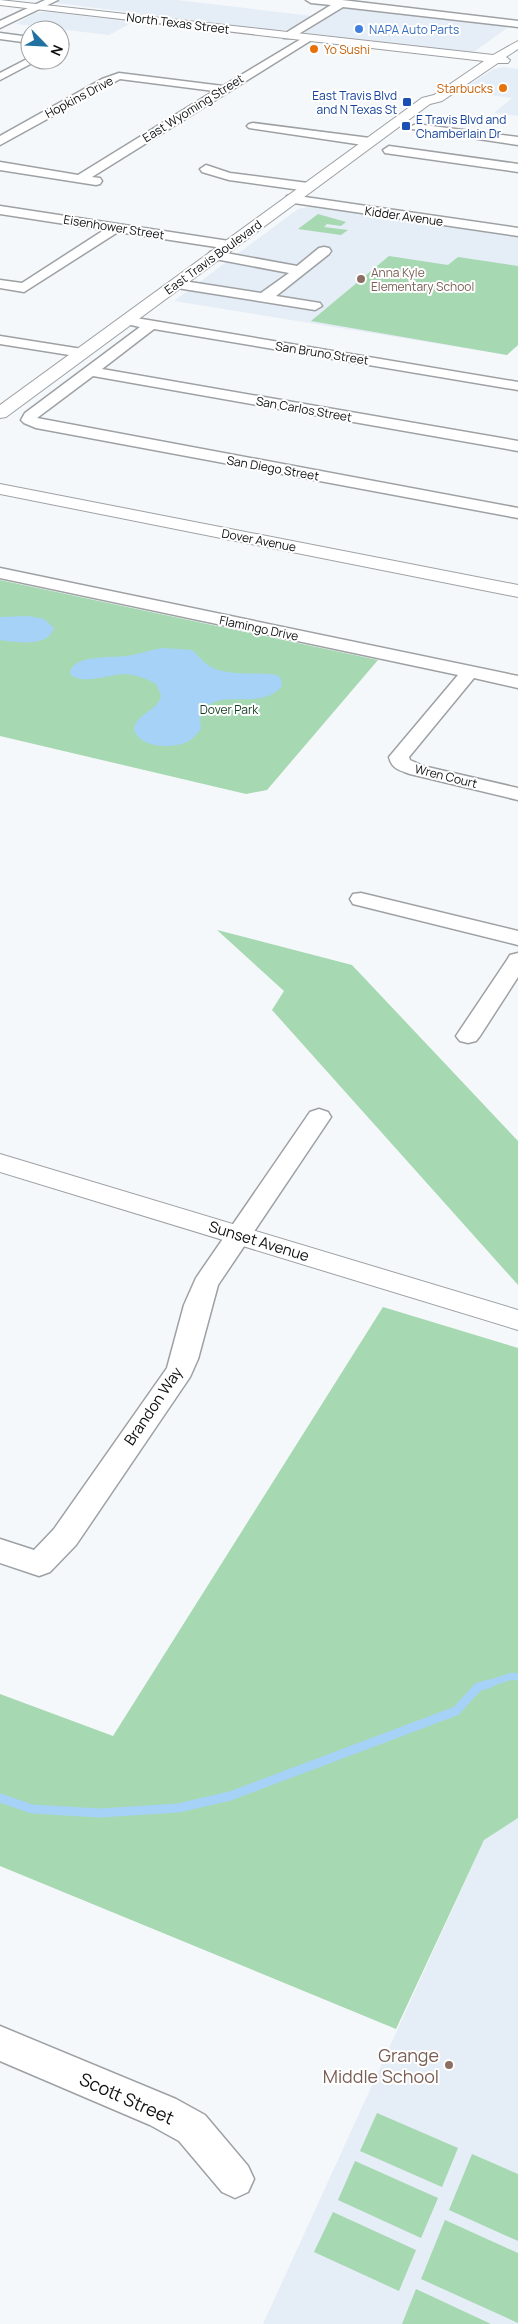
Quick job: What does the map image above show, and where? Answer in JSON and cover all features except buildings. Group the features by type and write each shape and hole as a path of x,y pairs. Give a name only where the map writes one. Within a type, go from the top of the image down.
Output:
{"main road":[{"name":"North Texas Street","path":"0,2 355,44 362,47 518,62"},
{"path":"485,60 518,31"},
{"path":"485,60 518,44"},
{"name":"North Texas Street","path":"485,60 518,66"},
{"name":"East Travis Boulevard","path":"0,413 426,101 438,98 485,60"},
{"name":"Dover Avenue","path":"0,489 518,591"},
{"name":"Sunset Avenue","path":"0,1163 518,1320"}],"street":[{"path":"0,25 53,0"},
{"path":"311,0 518,24"},
{"path":"288,36 342,4"},
{"path":"415,12 427,5"},
{"path":"0,36 20,39"},
{"name":"East Wyoming Street","path":"81,178 306,39"},
{"path":"0,78 20,67"},
{"name":"Hopkins Drive","path":"0,141 118,76 224,89"},
{"path":"253,126 374,139 394,138"},
{"path":"416,128 513,140"},
{"path":"480,163 513,140"},
{"path":"389,150 518,168"},
{"path":"0,166 105,182"},
{"path":"206,169 229,176 308,187"},
{"name":"Kidder Avenue","path":"291,199 518,232"},
{"name":"Eisenhower Street","path":"3,213 229,245"},
{"path":"0,284 24,288 115,228"},
{"path":"264,298 324,251"},
{"path":"215,255 300,270"},
{"path":"177,284 315,306"},
{"name":"San Bruno Street","path":"126,321 518,386"},
{"path":"90,371 151,325"},
{"path":"0,340 82,353"},
{"name":"San Diego Street","path":"90,371 30,416 29,420 36,424 518,513"},
{"name":"San Carlos Street","path":"90,371 518,446"},
{"name":"Flamingo Drive","path":"0,573 518,682"},
{"name":"Wren Court","path":"470,672 405,748 399,757 401,764 417,770 518,794"},
{"path":"361,899 518,938"},
{"path":"468,1036 518,960"},
{"name":"Brandon Way","path":"0,1551 39,1564 65,1537 180,1370 189,1346 196,1304 205,1284 319,1117"},
{"name":"Scott Street","path":"0,2043 163,2112 192,2128 235,2179"}],"shaded area":[{"path":"61,0 177,0 312,16 291,29 279,31 56,3"},
{"path":"347,6 510,26 475,51 469,52 305,33 307,29"},
{"path":"48,12 133,22 109,35 70,30 70,20 23,20 35,13"},
{"path":"504,67 518,69 518,116 494,113 512,98 459,91 494,69"},
{"name":"Anna Kyle Elementary School","path":"312,206 518,237 518,345 507,355 174,301 298,209"},
{"name":"Grange Middle School","path":"518,1818 518,2324 263,2324 484,1840"}],"green space":[{"path":"318,214 346,222 341,226 327,224 324,227 348,230 341,235 298,229"},
{"path":"389,256 448,265 458,257 518,266 518,345 507,355 311,321"},
{"name":"Dover Park","path":"0,580 378,660 267,790 246,794 0,736"},
{"path":"217,930 352,965 518,1141 518,1285 272,1010 284,991"},
{"path":"383,1307 518,1348 518,1818 484,1840 396,2029 0,1866 0,1694 113,1736"},
{"path":"377,2113 458,2148 442,2187 360,2151"},
{"path":"472,2154 518,2174 518,2241 449,2210"},
{"path":"355,2161 438,2198 421,2238 338,2200"},
{"path":"333,2212 416,2250 399,2291 314,2252"},
{"path":"445,2220 518,2253 518,2323 421,2279"},
{"path":"416,2289 491,2324 402,2324"}],"water":[{"path":"29,616 44,619 54,628 51,634 45,639 30,642 0,640 0,617"},
{"path":"162,648 192,650 207,664 221,671 277,675 281,678 282,686 274,693 265,697 216,701 204,711 200,718 201,729 193,738 181,744 165,746 149,744 137,736 134,730 139,719 159,701 161,695 156,684 145,678 129,674 82,679 70,674 72,668 77,663 85,660 127,656"}],"waterway":[{"path":"485,1685 512,1676 518,1677"},
{"path":"0,1798 32,1809 100,1813 178,1808 230,1796 456,1711 478,1687 489,1684"}],"place":[{"name":"NAPA Auto Parts","path":"359,29"},
{"name":"Yo Sushi","path":"314,49"},
{"name":"Starbucks","path":"503,88"},
{"name":"East Travis Blvd and N Texas St","path":"407,102"},
{"name":"E Travis Blvd and Chamberlain Dr","path":"406,126"},
{"name":"Anna Kyle Elementary School","path":"361,279"},
{"name":"Grange Middle School","path":"449,2065"}]}
